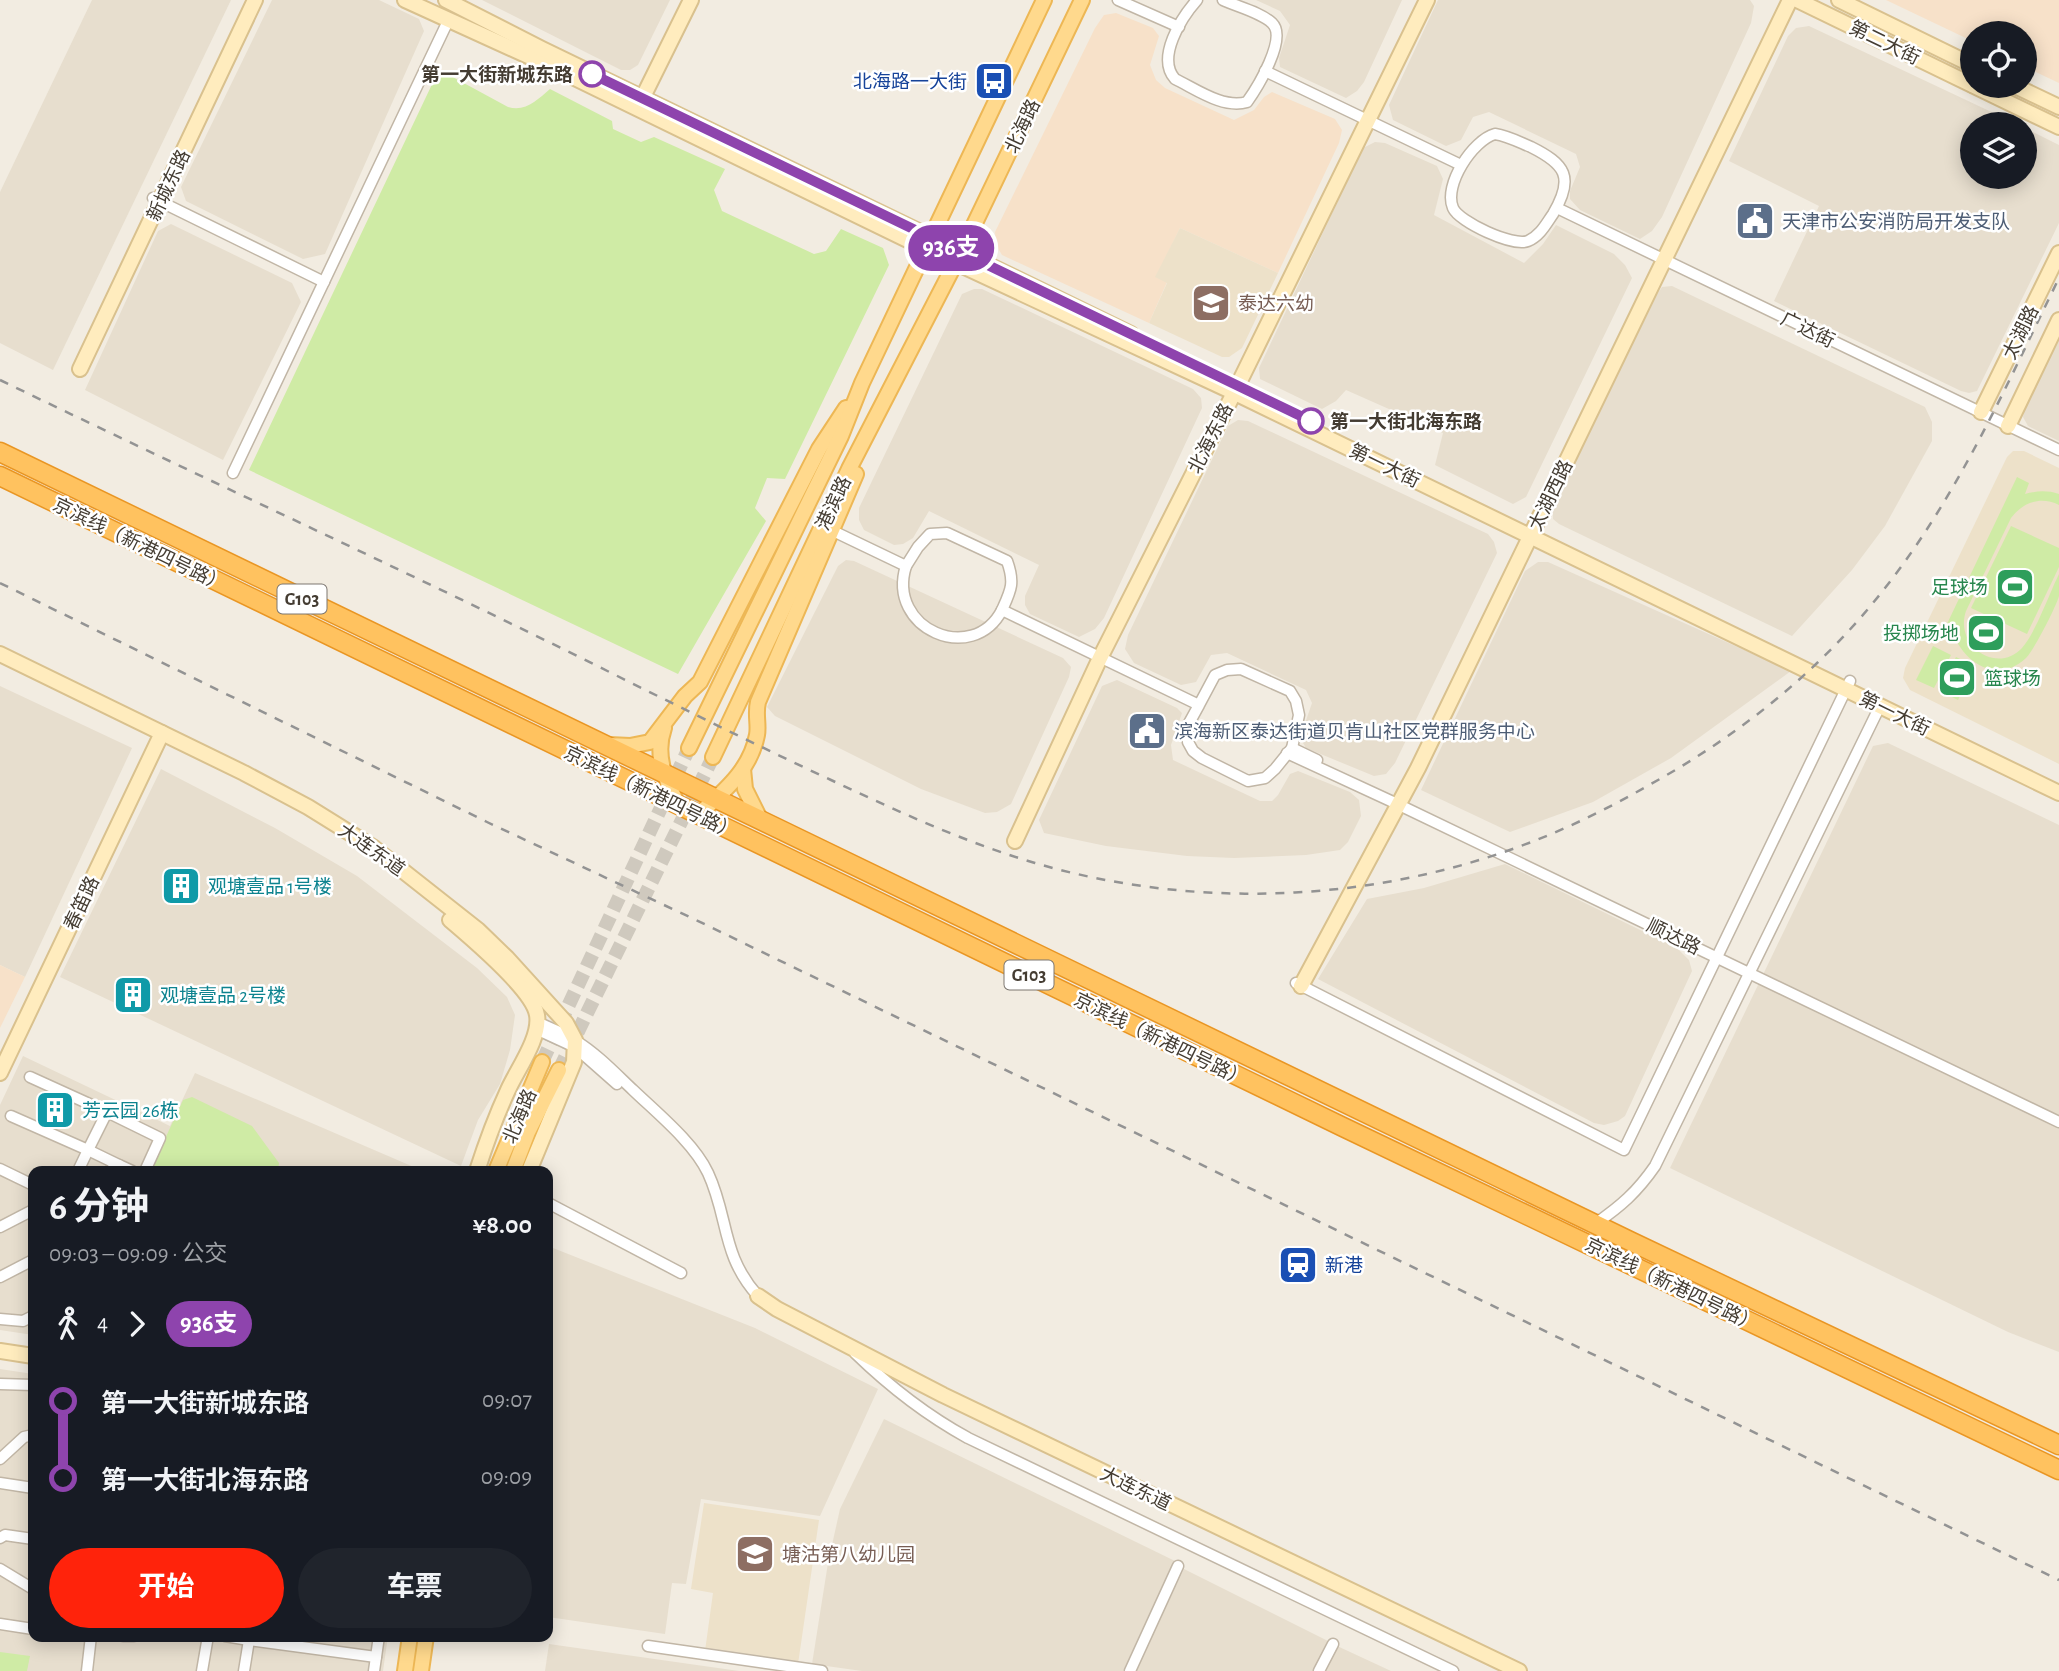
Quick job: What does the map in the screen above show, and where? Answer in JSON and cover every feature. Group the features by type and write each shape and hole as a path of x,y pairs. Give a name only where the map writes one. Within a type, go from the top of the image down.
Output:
{"highway":[{"name":"京滨线（新港四号路）","path":"0,452 1595,1224 2059,1445"},
{"name":"京滨线（新港四号路）","path":"0,476 2059,1470"},
{"path":"1923,1405 2059,1482"},
{"path":"1975,1406 2053,1433"}],"main road":[{"name":"新城东路","path":"76,368 247,0"},
{"name":"新城东路","path":"156,200 256,0"},
{"name":"第一大街","path":"405,0 448,22 640,104 1848,685 2059,782"},
{"name":"第一大街","path":"446,0 470,6 640,104"},
{"path":"640,104 691,0"},
{"name":"北海路","path":"862,383 1044,0"},
{"name":"北海路","path":"959,258 1082,0"},
{"name":"北海东路","path":"1015,841 1100,658 1427,0"},
{"name":"太湖西路","path":"1661,259 1781,0"},
{"name":"太湖西路","path":"1299,985 1396,801 1790,0"},
{"name":"第二大街","path":"1797,0 1960,79"},
{"name":"第二大街","path":"1839,0 1960,59"},
{"path":"2037,96 2059,107"},
{"name":"第二大街","path":"2000,98 2059,127"},
{"name":"太湖路","path":"1982,412 2059,253"},
{"name":"港滨路","path":"713,757 849,469 959,258"},
{"name":"太湖路","path":"2008,426 2059,320"},
{"path":"604,745 630,746 650,742 685,696 700,682 819,449 862,383"},
{"path":"689,748 841,436 862,383"},
{"path":"698,814 743,769 758,733 755,716 758,702 833,531 887,398"},
{"name":"大连东道","path":"0,654 341,836 386,868 461,929 533,1002 537,1026"},
{"name":"大连东道","path":"0,664 297,801 374,848 478,930 507,958 566,1023 575,1044"},
{"name":"第一大街","path":"1848,685 1880,706 2059,793"},
{"path":"667,720 660,750 664,775 678,805"},
{"name":"春笛路","path":"0,1051 156,735"},
{"name":"春笛路","path":"0,1073 156,735"},
{"path":"743,769 745,789 761,821"},
{"path":"479,1166 508,1090 537,1026"},
{"path":"531,1166 574,1062 575,1044"},
{"name":"北海路","path":"498,1166 542,1062"},
{"name":"北海路","path":"515,1166 528,1132 559,1070"},
{"name":"大连东道","path":"758,1296 776,1309 943,1395 1519,1671"},
{"path":"0,1344 28,1348"},
{"path":"0,1351 28,1355"},
{"path":"405,1671 409,1642"},
{"path":"421,1671 425,1642"}],"street":[{"path":"1118,0 1179,27"},
{"path":"1197,0 1179,27 1167,60 1170,73 1175,79 1220,100 1238,105 1247,102 1265,71 1278,31 1274,24 1223,0"},
{"path":"233,473 448,22"},
{"path":"1265,71 1461,165"},
{"path":"1495,134 1509,137 1558,162 1564,179 1563,192 1545,227 1530,241 1508,241 1467,221 1454,211 1451,194 1461,165 1475,146 1488,136 1495,134"},
{"path":"156,200 324,282"},
{"name":"广达街","path":"1557,208 2059,450"},
{"path":"833,531 906,566"},
{"path":"947,533 1007,561 1012,586 1002,610 996,622 980,634 960,639 925,627 915,620 903,596 901,580 906,566 930,534 947,533"},
{"path":"1002,610 1199,705"},
{"path":"1241,669 1290,691 1296,701 1299,715 1289,750 1276,769 1265,778 1248,780 1193,751 1188,742 1188,725 1215,675 1227,670 1241,669"},
{"path":"1299,985 1624,1150 1848,685"},
{"path":"1595,1224 1639,1189 1655,1166 1880,706"},
{"name":"顺达路","path":"1289,750 2059,1119"},
{"path":"537,1026 575,1044 699,1166 709,1188 721,1239 731,1265 745,1289 758,1296"},
{"path":"30,1077 160,1138 147,1166"},
{"path":"80,1166 107,1112"},
{"path":"11,1116 119,1165"},
{"path":"0,1169 28,1183"},
{"path":"553,1206 681,1273"},
{"path":"0,1227 28,1213"},
{"path":"0,1277 28,1263"},
{"path":"0,1319 23,1321 28,1318"},
{"path":"845,1343 890,1386 950,1428 1453,1671"},
{"path":"0,1384 28,1385"},
{"path":"0,1459 28,1436"},
{"path":"0,1483 28,1487"},
{"path":"0,1538 5,1535 28,1538"},
{"path":"1130,1671 1178,1566"},
{"path":"0,1569 28,1587"},
{"path":"0,1624 28,1628"},
{"path":"87,1671 89,1642"},
{"path":"202,1671 207,1642"},
{"path":"244,1671 249,1642"},
{"path":"264,1642 376,1657"},
{"path":"374,1671 378,1642"},
{"path":"1319,1671 1333,1644"},
{"path":"798,1671 648,1648 822,1671"}],"shaded area":[{"path":"92,0 231,0 53,370 0,343 0,192"},
{"path":"272,0 379,0 419,19 424,31 325,254 303,259 186,201 181,187"},
{"path":"482,0 670,0 638,65 630,70 621,70"},
{"path":"1256,0 1402,0 1364,82 1346,98 1280,67 1279,58 1290,25 1280,11"},
{"path":"1438,0 1750,0 1754,6 1751,23 1662,217 1652,231 1640,239 1580,210 1570,199 1570,191 1580,167 1576,154 1489,112 1473,117 1461,140 1446,146 1393,120 1389,105"},
{"path":"1886,0 2059,0 2059,83 2037,73 2037,21 1960,21 1960,35"},
{"path":"1116,13 1153,28 1159,36 1150,65 1156,80 1165,88 1234,120 1254,110 1264,97 1272,92 1335,119 1342,130 1339,143 1278,273 1180,228 1156,277 1167,282 1149,323 1002,255 996,245 995,232 1095,28 1104,15"},
{"path":"1809,26 1992,112 1960,112 1960,189 2037,189 2037,134 2059,145 2059,223 1977,391 1961,391 1774,301 1819,206 1729,161 1788,36 1796,28"},
{"path":"1375,142 1385,143 1437,166 1443,179 1434,215 1524,263 1543,244 1556,225 1614,254 1625,265 1632,278 1526,497 1513,504 1435,465 1443,433 1346,390 1336,401 1322,409 1260,379 1259,368 1363,148"},
{"path":"171,224 292,283 301,302 223,460 85,390 158,231"},
{"name":"泰达六幼","path":"1180,228 1278,273 1242,348 1229,357 1222,357 1149,323 1167,283 1155,277"},
{"path":"1672,286 1925,407 1932,422 1932,441 1885,526 1852,570 1792,636 1553,519 1553,504 1658,293 1662,287"},
{"path":"982,289 1193,389 1201,398 1202,408 1104,618 1095,629 1079,637 1030,614 1025,605 1025,596 1039,565 929,511 913,538 903,544 894,545 864,530 859,520 859,508 962,294"},
{"path":"2059,337 2059,441 2028,426 2023,417 2025,406"},
{"path":"1238,420 1248,421 1488,534 1494,542 1497,553 1395,763 1386,774 1374,776 1306,748 1300,738 1312,703 1306,690 1227,653 1211,655 1196,682 1181,685 1134,663 1125,649 1128,635 1228,426"},
{"path":"2013,451 2024,451 2059,468 2059,764 1910,690 1903,678 1905,668 2007,457"},
{"path":"846,560 854,561 1063,658 1071,667 1069,677 1011,804 997,812 985,813 921,789 775,716 767,707 838,566"},
{"path":"1538,562 1548,562 1791,671 1671,758 1593,802 1510,832 1421,790 1525,571"},
{"path":"1117,680 1177,708 1182,713 1171,745 1173,760 1260,801 1272,801 1290,774 1298,771 1350,792 1359,800 1361,816 1348,842 1340,850 1306,855 1234,858 1187,856 1106,846 1044,833 1039,820 1102,686"},
{"path":"0,686 132,748 25,977 0,965"},
{"path":"1888,743 2059,825 2059,1352 2008,1332 1670,1168 1873,746"},
{"path":"161,769 275,828 357,876 477,968 507,997 515,1015 510,1050 500,1084 478,1120 461,1166 60,977"},
{"path":"1505,864 1677,948 1689,960 1692,971 1625,1116 1618,1121 1604,1125 1594,1123 1318,979 1367,899 1424,888"},
{"path":"0,965 25,977 0,1028"},
{"path":"23,1056 170,1126 195,1073 411,1166 28,1166 28,1334 0,1330 0,1105"},
{"path":"553,1248 755,1328 878,1389 820,1516 701,1499 686,1584 672,1583 665,1634 553,1618"},
{"path":"0,1369 28,1373 28,1642 387,1642 383,1671 0,1671"},
{"path":"884,1419 1175,1561 1123,1671 862,1671 812,1664 828,1563 840,1509"},
{"name":"塘沽第八幼儿园","path":"704,1503 819,1520 798,1664 705,1651 713,1593 691,1589"},
{"path":"1184,1569 1330,1642 1314,1671 1135,1671"},
{"path":"549,1644 739,1671 545,1671"},
{"path":"1335,1645 1391,1671 1322,1671"}],"green space":[{"path":"449,75 514,108 531,104 550,89 612,121 613,129 641,142 654,137 725,169 714,190 722,211 814,254 826,251 841,229 883,248 889,265 785,479 767,478 755,508 766,521 678,674 249,470 435,78"},
{"path":"2017,477 2029,483 2025,494 2042,491 2059,494 2059,505 2046,501 2033,502 2021,508 2011,518 1966,611 1966,635 1980,653 2001,659 2012,656 2022,648 2032,633 2059,574 2059,596 2026,658 2015,666 1992,670 1971,659 1963,651 1951,628 1946,626"},
{"name":"足球场","path":"2011,526 2059,548 2059,567 2027,634 1971,608"},
{"name":"篮球场","path":"1933,646 1951,655 1934,688 1916,680"},
{"name":"篮球场","path":"1956,657 1974,666 1958,700 1940,691"},
{"path":"192,1097 252,1126 279,1166 152,1166 183,1100"},
{"path":"0,1652 30,1656 27,1671 0,1671"}],"tunnel":[{"path":"542,1062 689,748"},
{"path":"559,1070 713,757"}],"railway":[{"path":"0,380 495,616 797,764 957,836 1035,863 1095,878 1155,888 1216,893 1278,893 1339,889 1400,880 1460,866 1518,847 1603,810 1684,765 1778,698 1835,646 1861,618 1912,552 1980,438 2059,278"},
{"path":"0,583 487,822 696,920 2059,1580"}],"bus line":[{"name":"936支","path":"592,74 1311,421"}],"place":[{"name":"第一大街新城东路","path":"592,74"},
{"name":"北海路一大街","path":"994,81"},
{"name":"天津市公安消防局开发支队","path":"1755,221"},
{"name":"泰达六幼","path":"1211,303"},
{"name":"第一大街北海东路","path":"1311,421"},
{"name":"足球场","path":"2015,587"},
{"name":"投掷场地","path":"1986,633"},
{"name":"篮球场","path":"1957,678"},
{"name":"滨海新区泰达街道贝肯山社区党群服务中心","path":"1147,731"},
{"name":"观塘壹品 1号楼","path":"181,886"},
{"name":"观塘壹品 2号楼","path":"133,995"},
{"name":"芳云园 26栋","path":"55,1110"},
{"name":"新港","path":"1298,1265"},
{"name":"塘沽第八幼儿园","path":"755,1554"}]}
